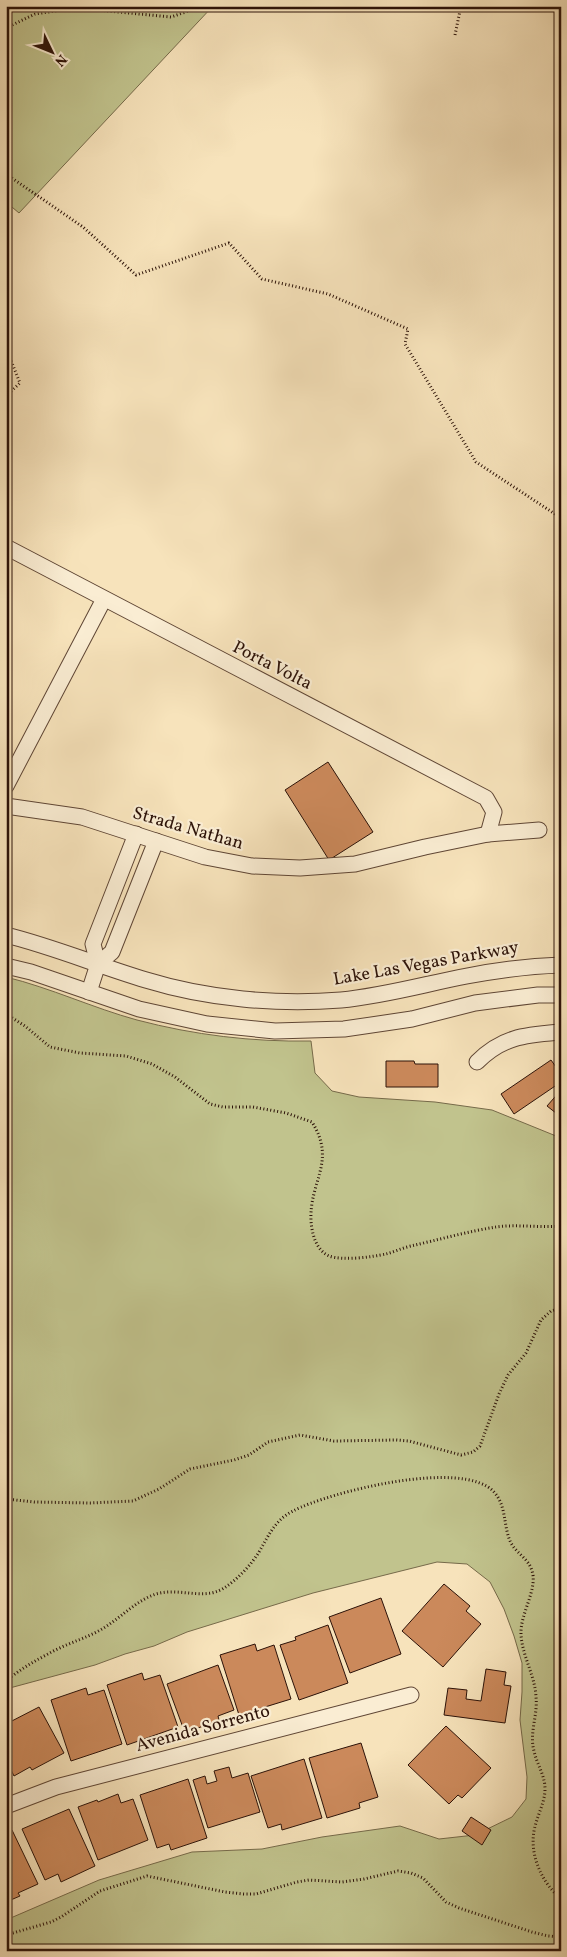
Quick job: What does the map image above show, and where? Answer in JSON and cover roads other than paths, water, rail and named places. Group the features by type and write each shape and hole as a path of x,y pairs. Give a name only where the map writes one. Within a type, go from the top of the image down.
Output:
{"street":[{"name":"Porta Volta","path":"6,548 486,798 494,812 488,834"},
{"path":"6,786 104,599"},
{"name":"Strada Nathan","path":"6,806 82,817 205,857 252,866 300,868 355,864 425,846 488,834 539,830"},
{"path":"98,964 93,944 136,834"},
{"path":"89,992 98,964 112,952 156,841"},
{"path":"120,875 140,881"},
{"name":"Lake Las Vegas Parkway","path":"6,935 40,944 147,980 211,995 276,1001 341,1000 406,990 485,973 530,966 561,965"},
{"path":"6,966 31,972 140,1009 206,1024 275,1031 344,1029 412,1020 475,1003 538,995 561,995"},
{"path":"477,1062 490,1049 507,1040 561,1032"},
{"name":"Avenida Sorrento","path":"6,1806 56,1787 411,1694"}]}
